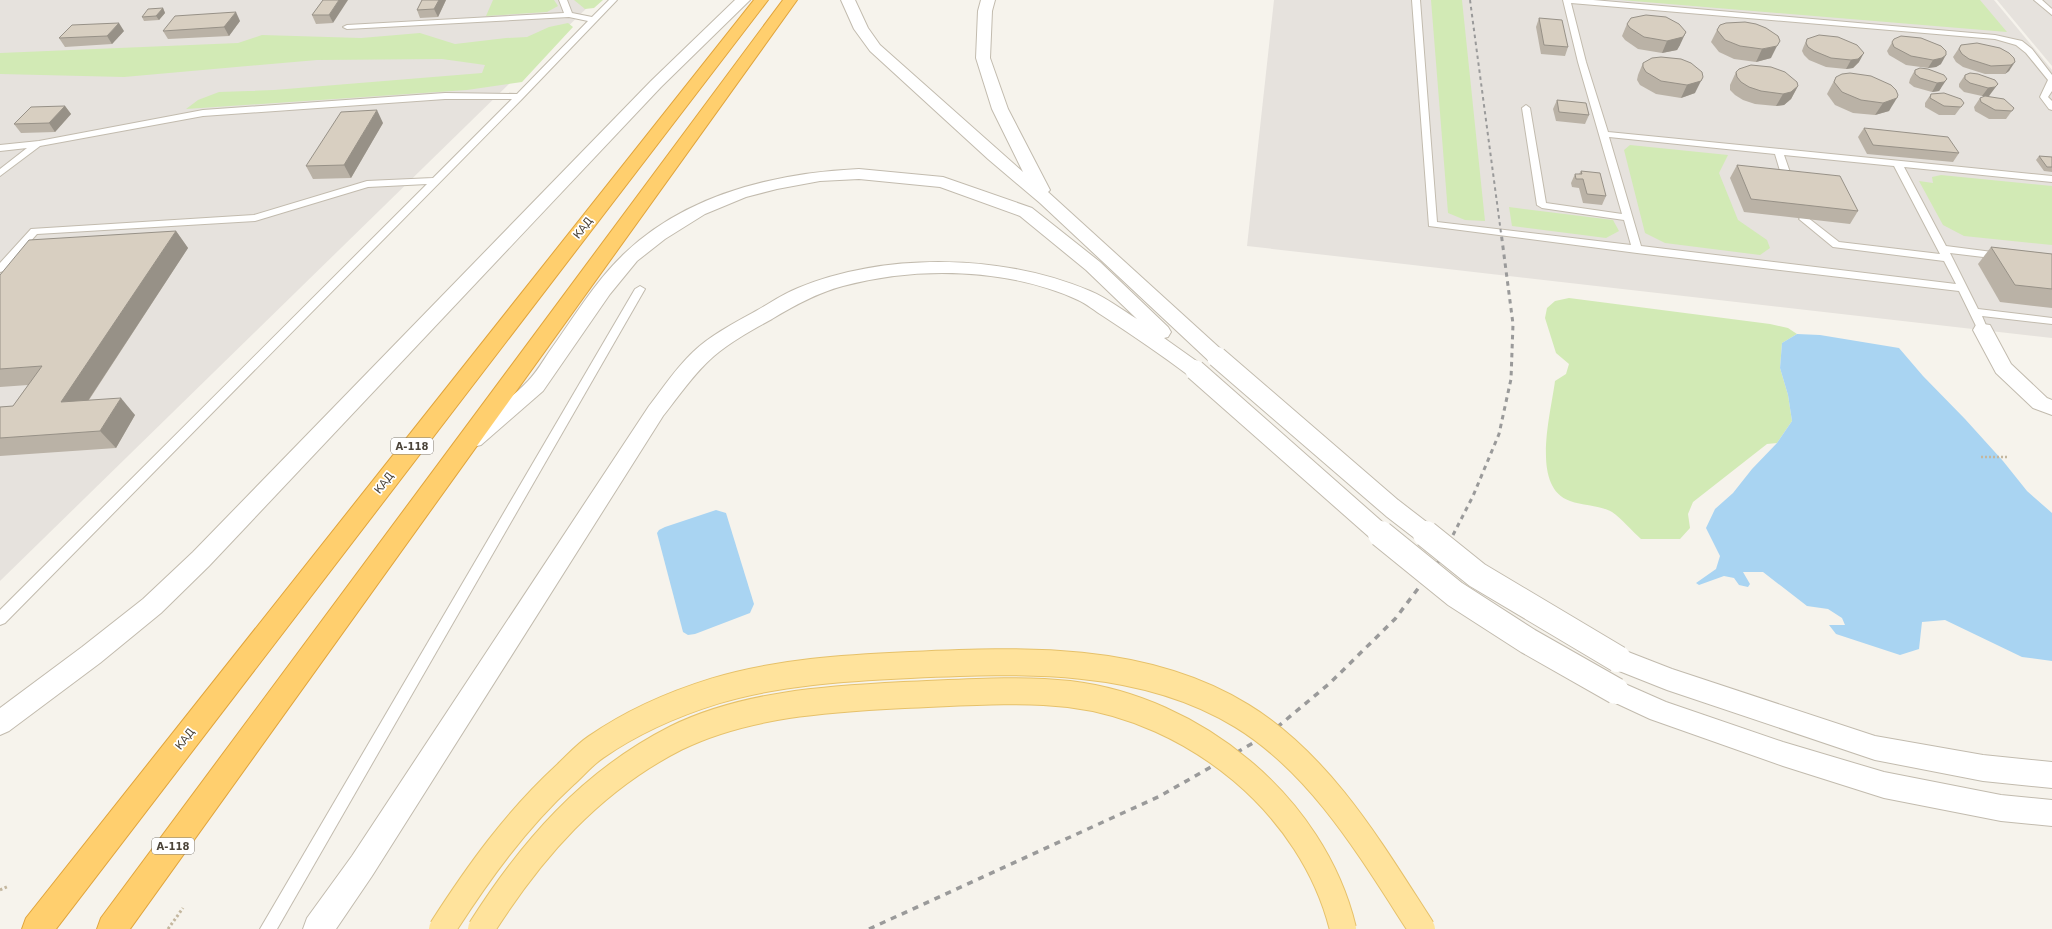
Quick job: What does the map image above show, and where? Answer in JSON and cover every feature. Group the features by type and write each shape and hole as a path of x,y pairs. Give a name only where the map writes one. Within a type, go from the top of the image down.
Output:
{"highway":[{"name":"КАД","path":"37,929 761,0"},
{"name":"А-118","path":"119,918 790,0"}],"main road":[{"path":"442,929 466,891 513,827 552,787 595,748 635,724 689,699 774,677 823,670 997,662 1107,668 1155,677 1203,695 1243,716 1296,760 1350,820 1422,929"},
{"path":"481,929 497,903 531,856 570,812 609,779 649,752 694,731 740,716 799,703 874,696 997,693 1070,694 1114,703 1161,720 1209,744 1241,769 1274,801 1300,833 1324,877 1343,929"}],"street":[{"path":"0,722 91,655 152,606 195,565 667,73 743,0"},
{"path":"848,0 861,29 875,48 994,156 1046,199 1217,357 1392,508 1477,575 1618,659 1666,680 1875,748 1983,768 2052,774"},
{"path":"988,0 985,11 983,58 1000,109 1046,199"},
{"path":"466,444 536,386 603,290 631,257 659,235 699,210 740,193 820,176 859,174 942,182 1026,212 1093,266 1152,323 1195,370"},
{"path":"318,929 362,866 656,411 675,385 699,358 731,333 806,292 852,278 898,271 948,268 998,272 1048,282 1084,296 1139,328 1195,370 1367,523 1455,594 1528,641 1616,691 1681,718 1783,754 1884,785 2001,808 2052,813"},
{"path":"1983,330 2003,368 2040,403 2052,408"}],"lane":[{"path":"563,0 569,15"},
{"path":"0,619 436,181 613,0"},
{"path":"1416,0 1432,224 1637,250 1963,288"},
{"path":"1637,250 1626,217 1604,134 1582,62 1567,0 1995,37 2019,43 2029,51 2052,80 2044,97 2052,106"},
{"path":"2038,0 2052,13"},
{"path":"347,27 569,15 594,20"},
{"path":"0,148 39,144 203,113 445,96 519,97"},
{"path":"1526,108 1542,205 1626,217"},
{"path":"1604,134 1779,153 2052,179"},
{"path":"0,173 39,144"},
{"path":"1779,153 1789,184"},
{"path":"1898,164 1963,288 1973,312 1983,330"},
{"path":"0,269 34,231 255,218 367,184 436,181"},
{"path":"1804,219 1836,245 2013,257"},
{"path":"268,929 640,290"},
{"path":"1973,312 2052,322"}],"path":[{"path":"1981,457 2007,457"},
{"path":"0,890 9,886"},
{"path":"168,929 183,908"}],"shaded area":[{"path":"0,0 595,0 0,581"},
{"path":"1274,0 1994,0 2052,70 2052,338 1247,246"},
{"path":"1997,0 2052,0 2052,66"}],"green space":[{"path":"493,0 554,0 558,6 547,12 486,16"},
{"path":"574,0 603,0 594,8 585,9"},
{"path":"1431,0 1462,0 1485,221 1465,220 1448,213"},
{"path":"1621,0 1980,0 2007,32"},
{"path":"568,23 573,27 522,82 467,90 186,109 198,100 219,92 274,90 482,73 485,65 442,59 317,60 124,77 0,74 0,53 238,43 262,35 361,38 420,33 455,44 527,37 549,27"},
{"path":"1630,145 1728,155 1719,173 1738,220 1767,240 1770,248 1760,255 1665,243 1645,233 1624,150"},
{"path":"1941,175 2052,186 2052,245 1964,236 1943,225 1919,181 1933,183 1932,177"},
{"path":"1509,207 1613,220 1619,231 1606,238 1512,226"},
{"path":"1569,298 1770,324 1788,328 1797,334 1782,343 1780,368 1788,395 1792,421 1777,443 1767,444 1693,502 1688,514 1690,528 1680,539 1641,539 1612,512 1602,508 1570,501 1558,493 1550,481 1547,466 1547,430 1555,381 1566,374 1569,364 1556,353 1545,318 1547,308 1555,301"}],"water":[{"path":"1797,334 1820,335 1899,348 1923,376 2003,461 2027,491 2052,513 2052,661 2022,657 1945,620 1922,622 1919,649 1900,655 1836,634 1829,625 1845,625 1842,618 1828,609 1807,606 1763,572 1743,572 1750,584 1748,587 1739,585 1734,578 1724,576 1699,585 1696,583 1716,569 1720,556 1706,528 1715,509 1733,493 1752,469 1777,443 1792,421 1788,395 1780,368 1782,343"},
{"path":"716,510 726,513 754,604 750,613 695,634 688,635 683,632 657,533 665,527"}],"building":[{"path":"323,0 339,0 329,15 312,15"},
{"path":"422,0 439,0 434,9 417,10"},
{"path":"163,8 156,16 142,17 148,9"},
{"path":"236,12 224,27 163,31 175,16"},
{"path":"1646,15 1666,17 1679,24 1686,32 1683,37 1667,41 1644,37 1630,28 1627,24 1631,18"},
{"path":"1539,18 1562,20 1568,47 1544,45"},
{"path":"1745,22 1766,28 1778,36 1780,41 1777,46 1762,49 1740,46 1725,40 1717,30 1720,25 1726,23"},
{"path":"119,23 107,36 59,38 72,25"},
{"path":"1819,35 1838,37 1857,45 1864,53 1858,59 1851,60 1831,58 1808,47 1806,43 1807,39"},
{"path":"1901,36 1921,38 1941,46 1946,51 1946,55 1942,58 1933,60 1911,56 1894,47 1892,42 1894,39"},
{"path":"1977,43 2000,48 2009,53 2014,58 2015,62 2011,65 1991,66 1969,59 1962,54 1959,49 1961,45"},
{"path":"1661,57 1681,59 1691,63 1702,72 1703,77 1701,81 1687,85 1661,81 1646,72 1643,67 1643,63 1652,58"},
{"path":"1751,65 1771,67 1785,72 1797,82 1798,86 1791,92 1783,94 1761,91 1749,87 1741,82 1737,77 1736,72 1739,69"},
{"path":"1920,68 1928,69 1944,75 1947,79 1944,82 1937,83 1920,78 1915,74 1915,70"},
{"path":"1850,73 1871,76 1891,85 1896,90 1898,95 1897,98 1883,103 1861,100 1842,92 1834,82 1836,77 1842,74"},
{"path":"1970,73 1995,80 1998,84 1995,87 1988,88 1970,83 1965,79 1965,75"},
{"path":"1944,93 1961,99 1964,103 1961,107 1944,106 1930,98 1931,94"},
{"path":"1985,96 2004,99 2014,108 2012,111 1995,110 1981,102 1980,98"},
{"path":"1557,100 1586,103 1589,115 1559,112"},
{"path":"65,106 49,123 14,124 31,107"},
{"path":"377,110 344,165 306,166 341,112"},
{"path":"1864,128 1948,137 1959,153 1873,145"},
{"path":"2039,156 2052,157 2052,167 2047,167"},
{"path":"1737,165 1840,176 1858,211 1751,199"},
{"path":"1581,171 1600,173 1606,196 1587,194 1583,179 1576,179 1575,174 1582,174"},
{"path":"176,231 61,402 121,398 100,431 0,438 0,407 13,406 42,366 0,369 0,275 29,240"},
{"path":"1991,247 2052,254 2052,289 2015,285"}],"railway":[{"path":"1470,0 1501,233"},
{"path":"1453,535 1473,496 1499,434 1511,379 1513,324 1501,232"},
{"path":"869,929 1160,796 1269,734 1330,683 1395,619 1442,557 1453,534"}]}
